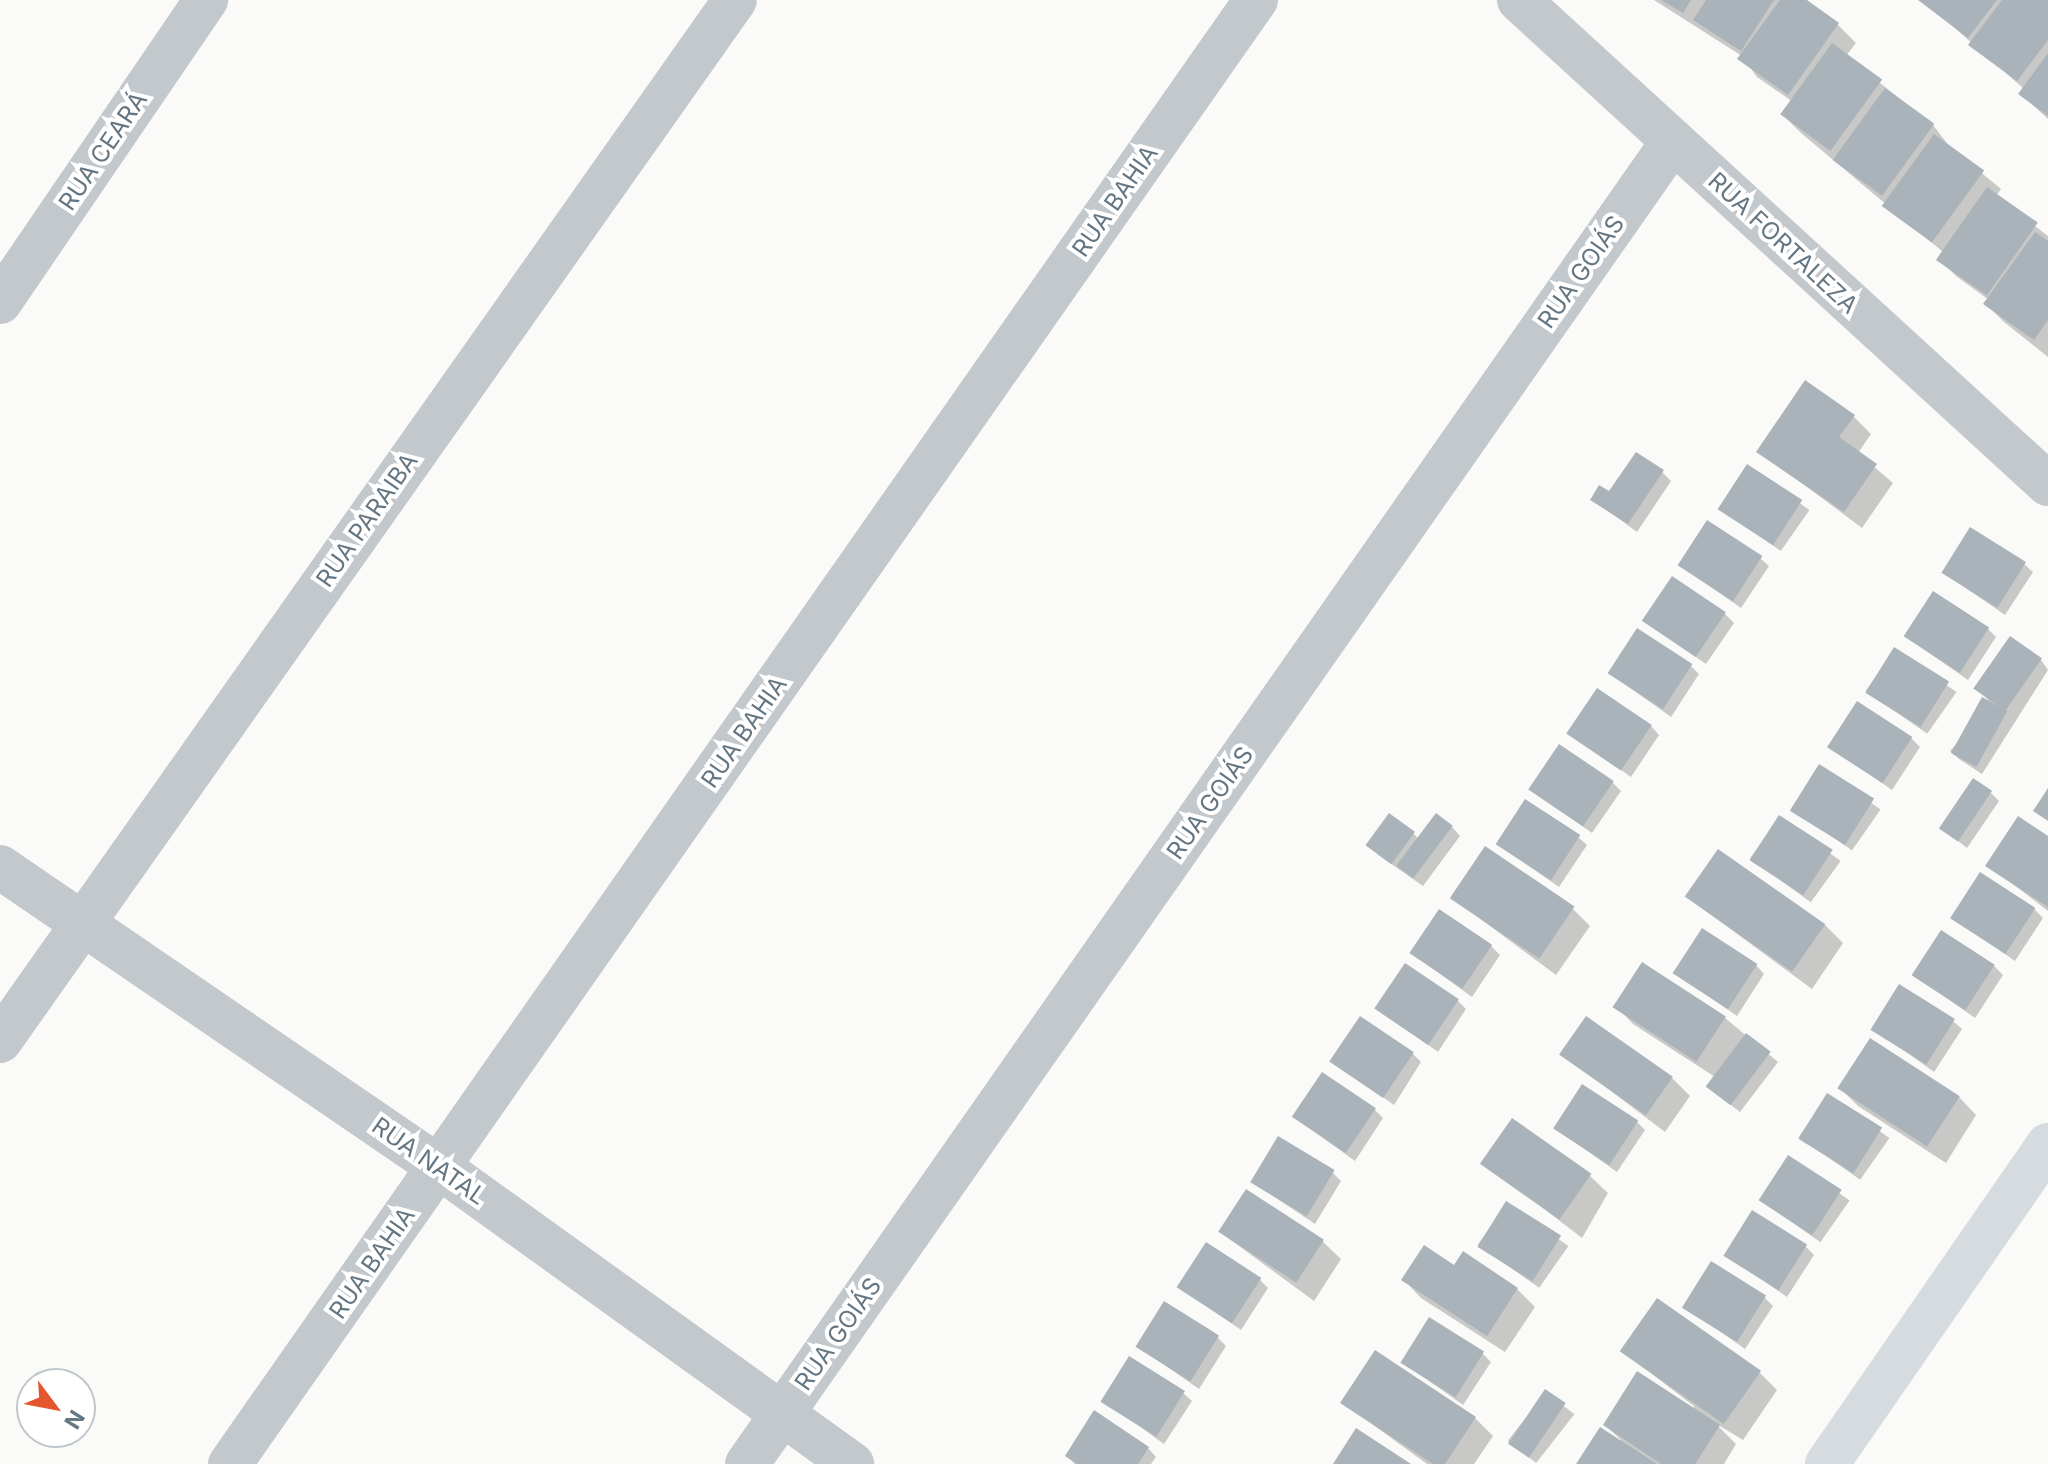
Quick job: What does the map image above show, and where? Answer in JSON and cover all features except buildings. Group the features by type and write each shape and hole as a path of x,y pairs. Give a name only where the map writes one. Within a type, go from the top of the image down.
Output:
{"main road":[{"path":"1827,1464 2048,1145"}],"street":[{"name":"RUA CEARÁ","path":"0,302 206,0"},
{"name":"RUA PARAIBA","path":"0,1041 735,0"},
{"name":"RUA BAHIA","path":"230,1464 1256,0"},
{"name":"RUA FORTALEZA","path":"1519,0 2048,484"},
{"name":"RUA GOIÁS","path":"747,1464 1673,141"},
{"name":"RUA NATAL","path":"0,867 439,1167 781,1416 852,1464"}]}
